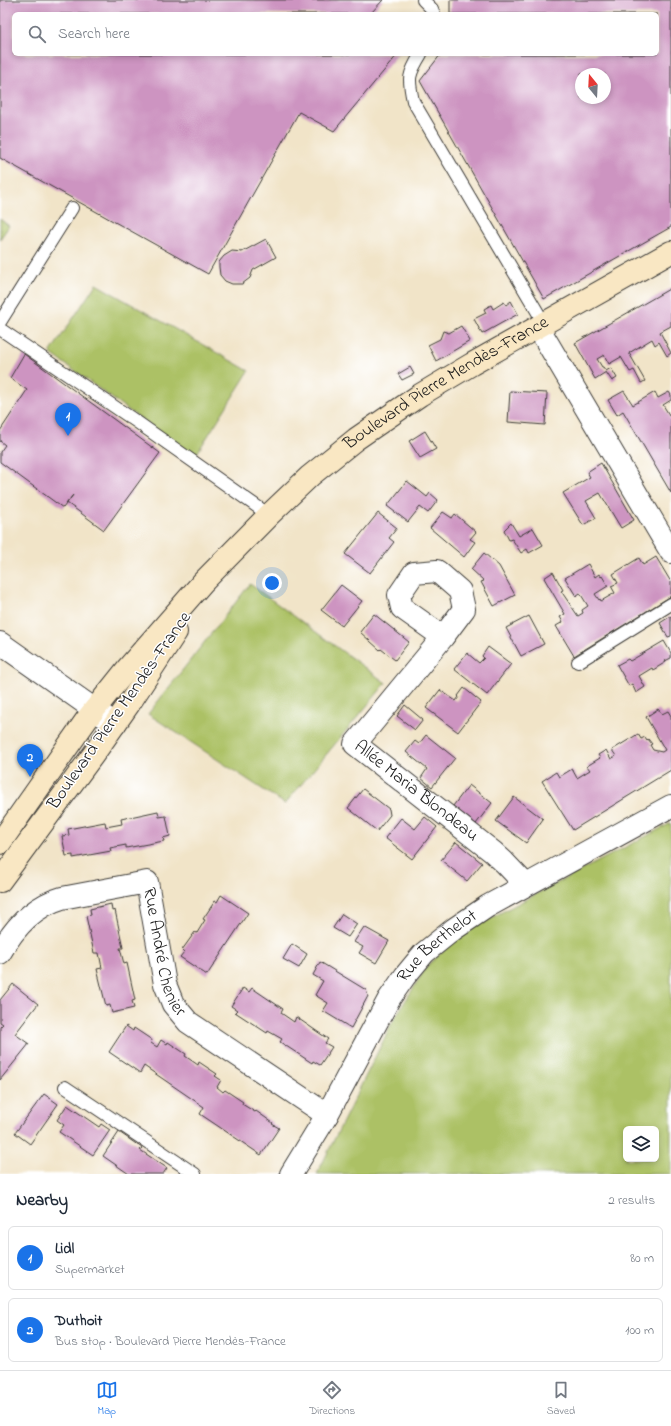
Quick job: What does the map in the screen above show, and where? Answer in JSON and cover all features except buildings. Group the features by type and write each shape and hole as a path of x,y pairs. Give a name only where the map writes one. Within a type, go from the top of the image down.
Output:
{"street":[{"name":"Boulevard Pierre Mendès-France","path":"0,844 94,710 127,669 188,598 269,515 305,481 334,456 420,395 671,252"},
{"path":"541,325 671,552"},
{"name":"Boulevard Pierre Mendès-France","path":"0,881 115,724 186,616 242,542"},
{"name":"Allée Maria Blondeau","path":"443,637 355,744 504,862 525,884"},
{"path":"0,643 115,724"},
{"name":"Rue Berthelot","path":"291,1174 327,1116 389,999 414,964 436,942 488,906 525,884 671,806"},
{"name":"Rue André Chenier","path":"0,953 23,922 33,912 51,901 147,882 165,984 172,1004 188,1022 327,1116"}],"lane":[{"path":"423,0 433,12"},
{"path":"420,56 411,69 409,83 413,101 541,325"},
{"path":"0,322 72,208"},
{"path":"0,329 124,413 269,515"},
{"path":"578,662 671,604"},
{"path":"64,1087 194,1174"}],"green space":[{"path":"0,219 9,226 0,239"},
{"path":"96,284 249,371 194,458 50,353"},
{"path":"250,584 386,683 285,804 148,714"},
{"path":"671,823 671,1174 317,1174 394,1019 427,966 464,932"}],"place":[{"name":"Lidl","path":"68,436"},
{"name":"Duthoit","path":"30,777"}]}
